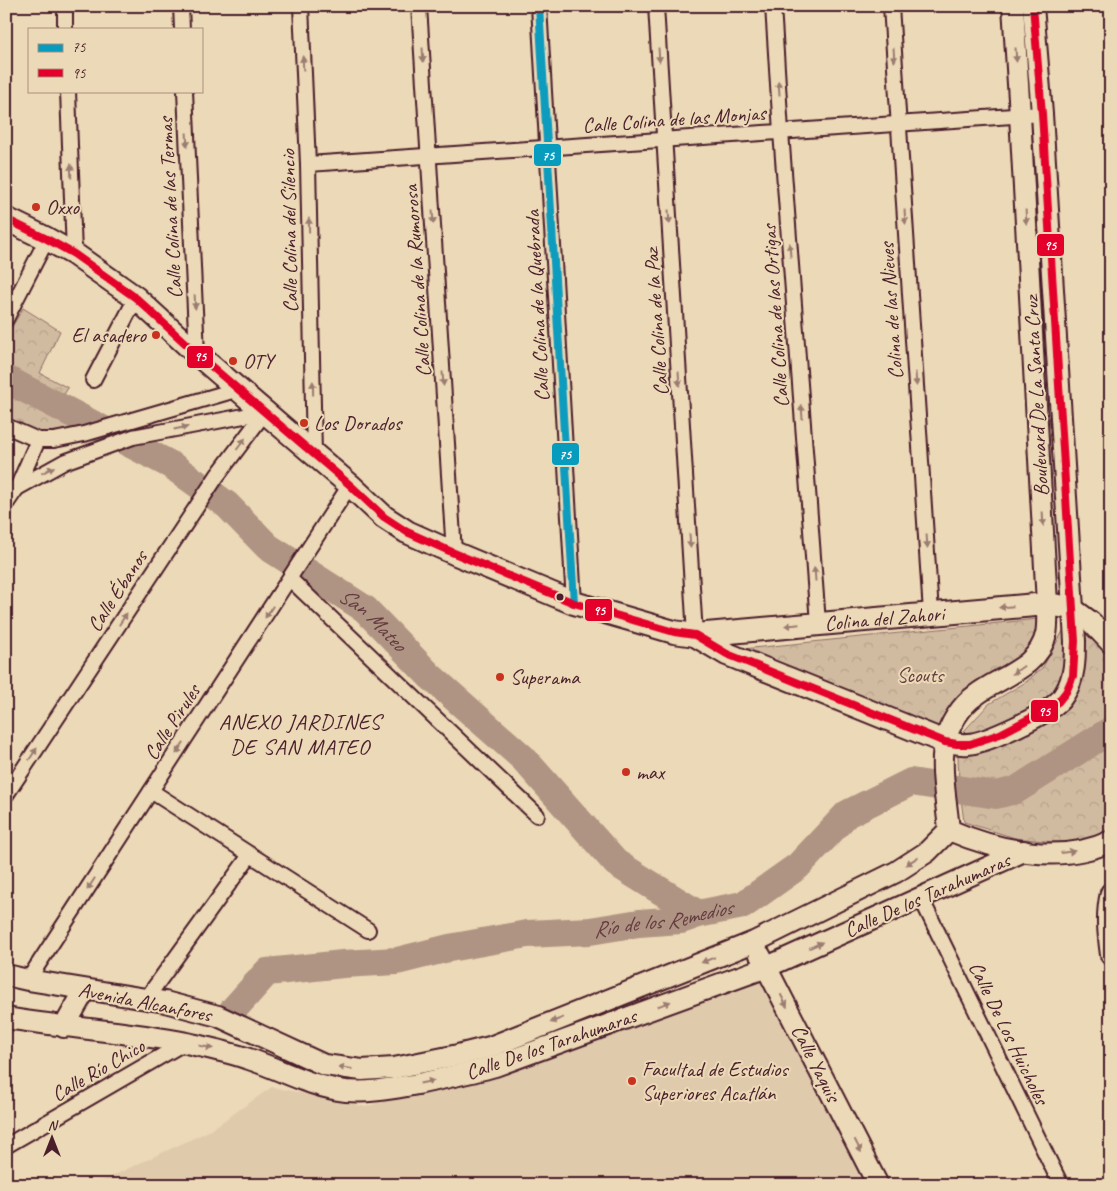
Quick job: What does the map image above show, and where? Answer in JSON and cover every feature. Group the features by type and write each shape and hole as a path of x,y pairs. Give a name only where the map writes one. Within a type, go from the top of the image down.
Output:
{"main road":[{"name":"Boulevard De La Santa Cruz","path":"949,830 944,752 957,714 975,695 1027,664 1040,649 1046,635 1047,604 1013,6"},
{"name":"Boulevard De La Santa Cruz","path":"944,752 957,744 970,744 983,740 1027,721 1058,702 1066,692 1073,676 1075,641 1042,114 1032,6"},
{"path":"6,219 74,254 136,298 197,354 350,485 384,517 407,532 574,603 674,632 695,635 727,654 944,752"},
{"name":"Colina del Zahori","path":"695,635 1047,604 1072,608"},
{"path":"1072,608 1091,622 1111,643"},
{"name":"Calle De los Tarahumaras","path":"394,1068 490,1047 754,942 896,872 927,852 949,830 970,839 1024,851"},
{"path":"1024,851 1062,854 1084,850 1111,841"},
{"name":"Calle De los Tarahumaras","path":"379,1091 462,1075 496,1066 767,967 1024,851"},
{"path":"1111,893 1108,904 1107,930 1111,955"},
{"name":"Calle Yaquis","path":"754,942 878,1185"},
{"name":"Avenida Alcanfores","path":"6,975 156,1001 218,1016 324,1065 362,1070 394,1068"},
{"path":"69,1027 85,990"},
{"name":"Avenida Alcanfores","path":"6,1018 69,1027 124,1032 184,1043 251,1060 319,1086 347,1091 379,1091"}],"street":[{"path":"65,6 66,28"},
{"path":"181,6 182,28"},
{"name":"Calle Colina del Silencio","path":"301,6 308,164 314,454"},
{"name":"Calle Colina de la Rumorosa","path":"419,6 454,553"},
{"name":"Calle Colina de la Quebrada","path":"539,6 574,603"},
{"name":"Calle Colina de la Paz","path":"656,6 695,635"},
{"name":"Calle Colina de las Ortigas","path":"774,6 781,132 818,623"},
{"name":"Colina de las Nieves","path":"891,6 931,613"},
{"path":"68,92 74,254"},
{"name":"Calle Colina de las Termas","path":"185,92 197,354"},
{"name":"Calle Colina de las Monjas","path":"308,164 1042,114"},
{"path":"6,319 47,239"},
{"path":"93,380 136,298"},
{"path":"6,426 38,440 54,440 84,434 239,389"},
{"path":"12,489 64,462 133,437 265,412"},
{"name":"Calle Ébanos","path":"6,795 217,476 265,412"},
{"path":"6,504 38,440"},
{"name":"Calle Pirules","path":"28,980 350,485"},
{"path":"293,575 537,815"},
{"path":"151,791 368,930"},
{"path":"156,1001 250,855"},
{"name":"Calle De Los Huicholes","path":"921,898 1061,1185"},
{"name":"Calle Río Chico","path":"6,1146 184,1043"}],"shaded area":[{"name":"Facultad de Estudios Superiores Acatlán","path":"767,967 867,1185 93,1185 209,1131 272,1087 366,1107"}],"green space":[{"path":"23,308 60,331 40,373 68,388 60,401 95,425 38,440 6,426 6,334 8,334"},
{"name":"Scouts","path":"1038,619 1035,643 938,730 733,650"},
{"path":"1075,619 1093,634 1111,662 1111,833 1086,843 1054,842 1015,838 964,822 959,784 958,756 964,731 989,704 1026,682 1043,667 1063,631"}],"waterway":[{"name":"San Mateo","path":"6,379 171,465 227,505 268,547 365,609 430,676 523,758 616,863 698,914"},
{"name":"Río de los Remedios","path":"233,1010 267,972 343,964 397,961 449,948 527,934 590,931 639,923 681,920 698,914 743,905 798,866 847,814 911,782 996,795 1016,790 1111,730"}],"transit line":[{"name":"75","path":"539,6 574,603"},
{"name":"95","path":"6,219 74,254 136,298 197,354 350,485 384,517 407,532 574,603 674,632 695,635 727,654 945,742 970,744 1000,734 1058,702 1066,692 1073,676 1075,641 1042,114 1033,6"}],"place":[{"name":"Oxxo","path":"36,207"},
{"name":"El asadero","path":"156,335"},
{"name":"OTY","path":"233,361"},
{"name":"Los Dorados","path":"304,423"},
{"name":"Superama","path":"500,677"},
{"name":"max","path":"626,772"},
{"name":"Facultad de Estudios Superiores Acatlán","path":"632,1081"}],"district":[{"name":"ANEXO JARDINES DE SAN MATEO","path":"300,734"}]}
